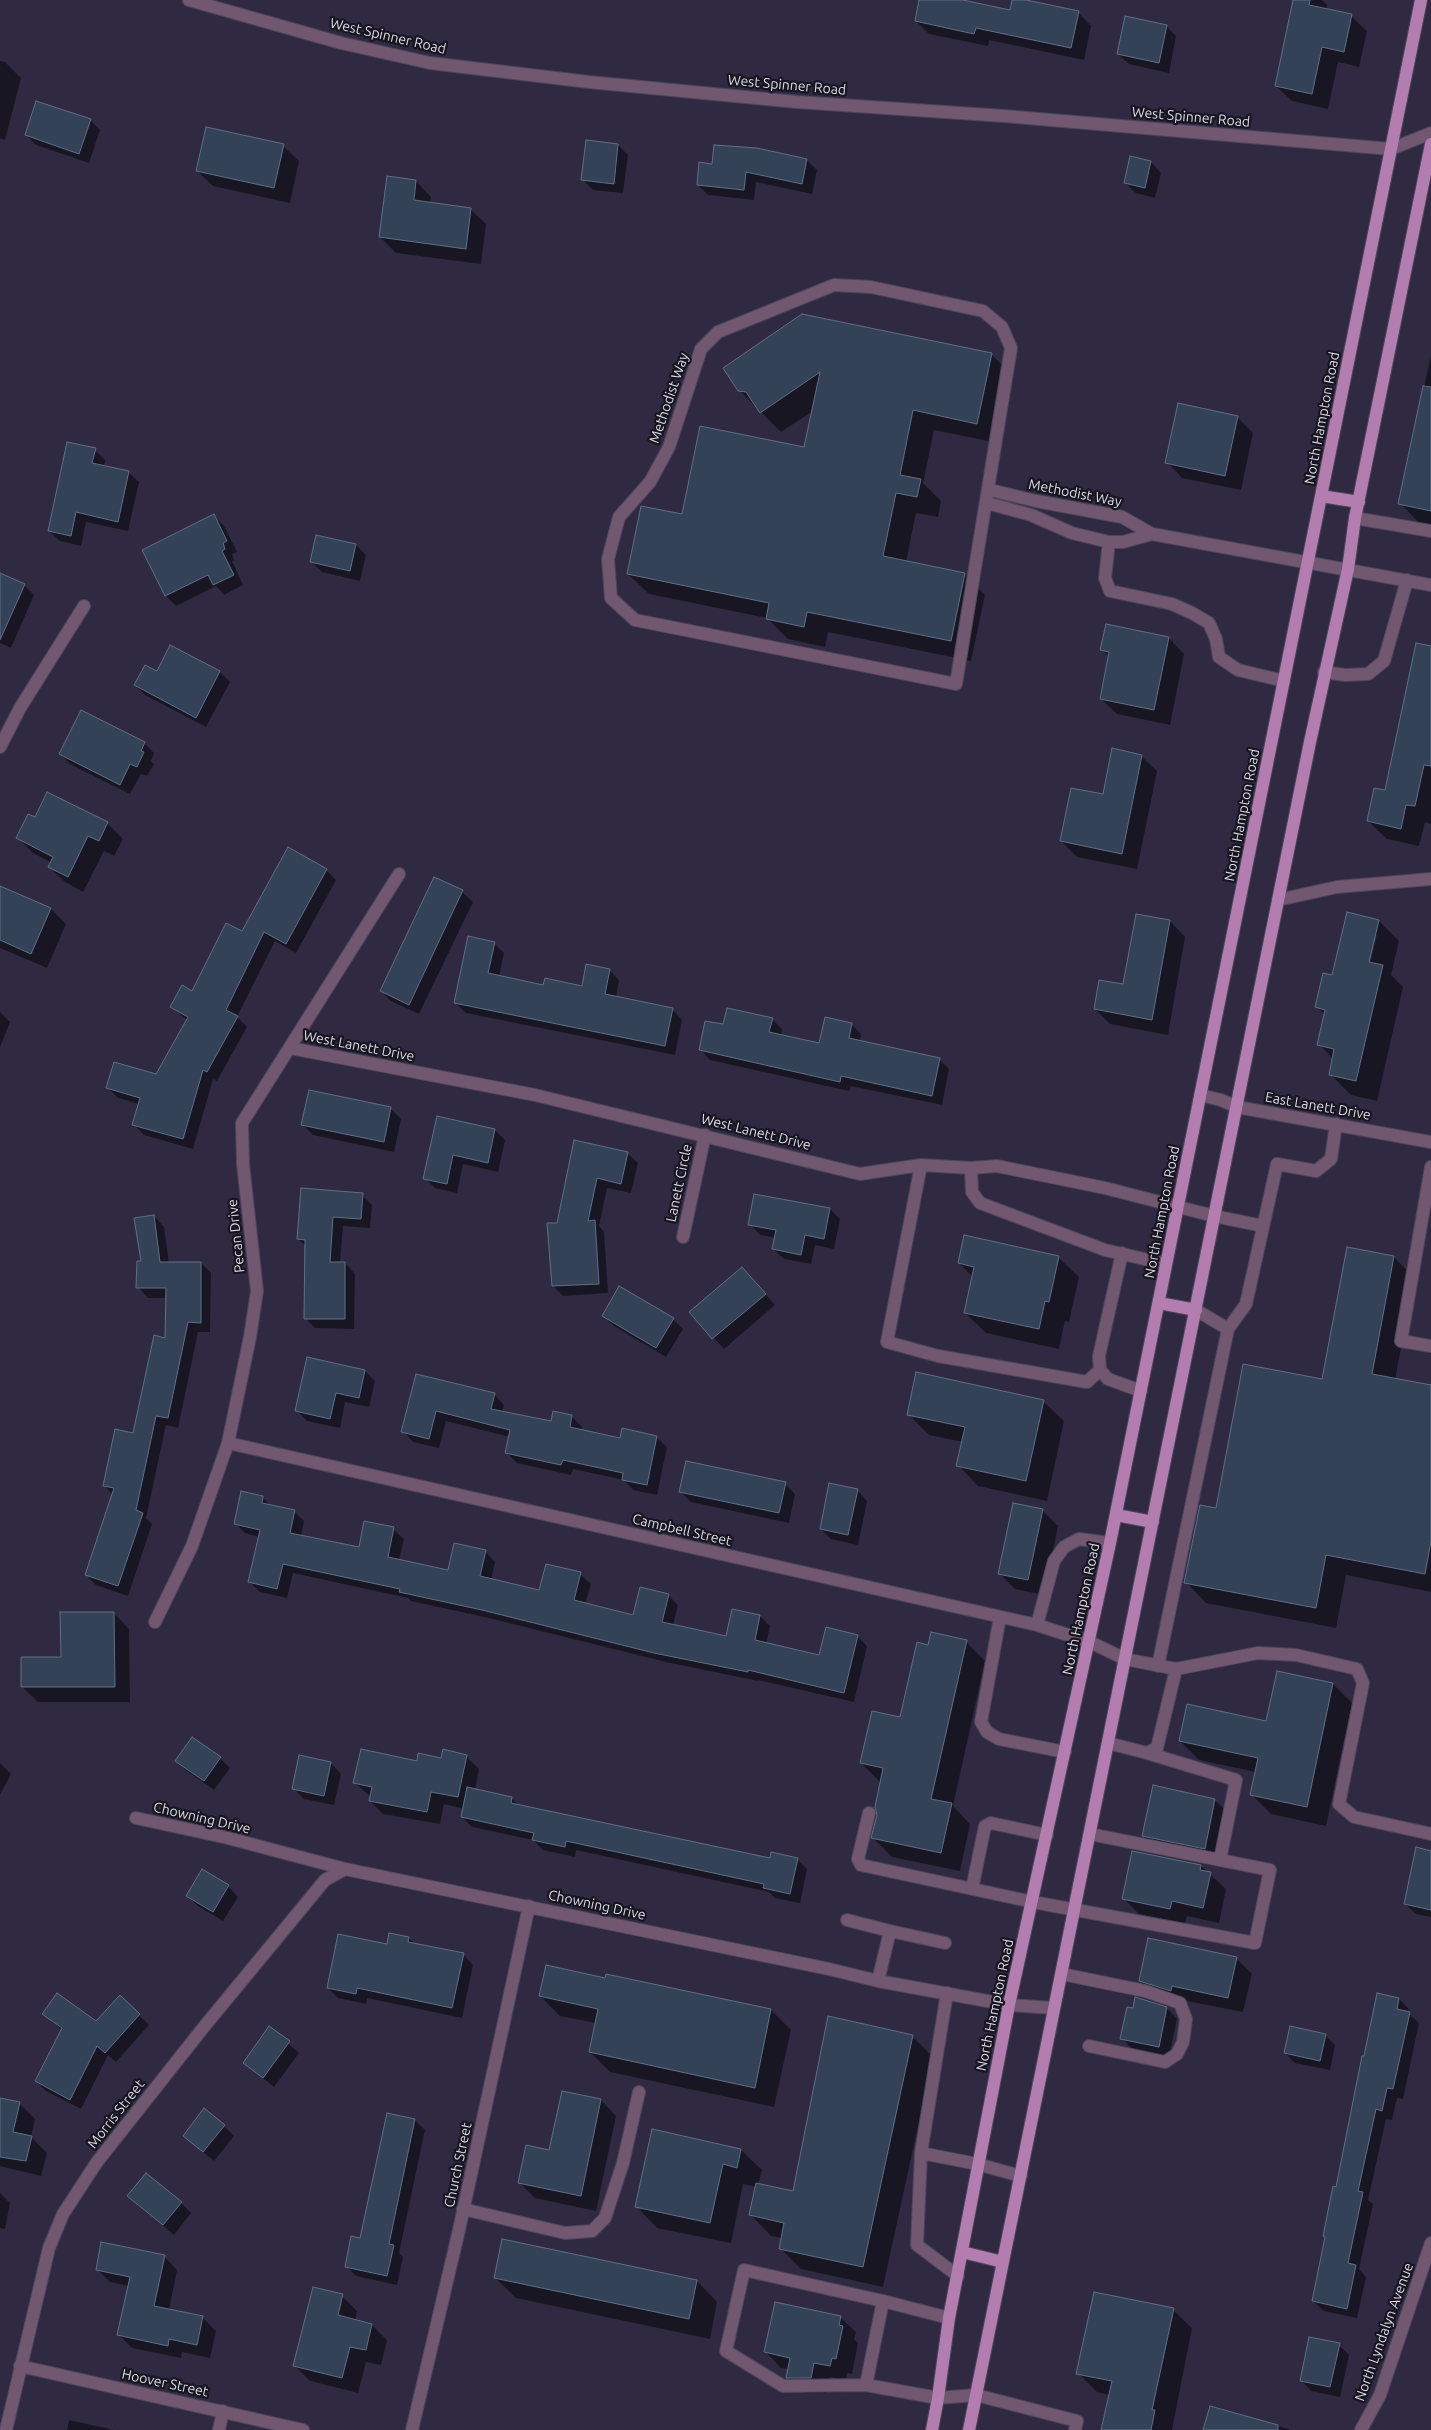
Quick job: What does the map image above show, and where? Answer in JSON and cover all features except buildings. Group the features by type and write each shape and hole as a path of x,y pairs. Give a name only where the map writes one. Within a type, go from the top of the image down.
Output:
{"main road":[{"name":"North Hampton Road","path":"932,2430 949,2318 1009,2005 1090,1642 1421,0"},
{"path":"969,2430 1324,672 1348,569 1355,518 1431,144"},
{"path":"1321,496 1359,502"},
{"path":"1159,1302 1196,1310"},
{"path":"1116,1515 1153,1522"},
{"path":"962,2252 1003,2262"}],"street":[{"name":"West Spinner Road","path":"189,0 342,42 430,63 589,82 797,102 1013,117 1391,149"},
{"path":"1391,149 1431,133"},
{"name":"Methodist Way","path":"834,285 871,287 982,311 1002,327 1011,348 988,497 956,684 635,620 611,598 608,559 619,517 650,482 669,447 701,349 718,332 834,285"},
{"name":"Methodist Way","path":"988,497 1072,534 1109,542 1123,542 1152,534"},
{"name":"Methodist Way","path":"988,497 1036,502 1122,517 1152,534 1431,585"},
{"path":"1355,518 1431,531"},
{"path":"1109,542 1105,578 1110,591 1172,604 1192,613 1209,623 1216,639 1219,657 1238,670 1284,681"},
{"path":"1324,672 1345,675 1368,674 1384,661 1407,580"},
{"path":"0,747 5,724 84,606"},
{"name":"Pecan Drive","path":"155,1622 192,1546 228,1442 250,1337 257,1291 243,1164 242,1123 399,874"},
{"path":"1278,900 1337,887 1431,879"},
{"name":"West Lanett Drive","path":"290,1048 535,1095 860,1174 920,1165 971,1168 997,1166 1263,1226"},
{"name":"East Lanett Drive","path":"1200,1095 1221,1100 1237,1107 1431,1142"},
{"path":"1158,1666 1228,1329 1246,1304 1277,1164 1316,1171 1331,1159 1336,1124"},
{"name":"Lanett Circle","path":"682,1237 705,1135"},
{"path":"920,1165 887,1342 938,1356 1087,1382 1100,1370"},
{"path":"1431,1167 1401,1341 1431,1346"},
{"path":"971,1168 972,1192 980,1203 1096,1246 1166,1264"},
{"path":"1122,1254 1099,1356 1100,1370 1108,1378 1141,1391"},
{"path":"1196,1310 1228,1329"},
{"name":"Campbell Street","path":"228,1442 1037,1625 1090,1642 1125,1659 1158,1666 1176,1669 1258,1654 1296,1655 1357,1669 1364,1683 1339,1804 1354,1817 1431,1834"},
{"path":"1037,1625 1054,1561 1064,1547 1079,1539 1110,1543"},
{"path":"1000,1617 981,1722 987,1732 999,1738 1065,1752"},
{"path":"1147,1753 1157,1748 1176,1669"},
{"path":"1108,1743 1236,1780 1220,1860"},
{"path":"868,1813 858,1859 861,1865 1033,1902 1255,1943 1270,1870 1090,1834"},
{"name":"Chowning Drive","path":"136,1818 228,1838 345,1869 529,1906 878,1981 948,1992 1009,2005 1054,2008"},
{"path":"972,1889 985,1826 991,1823 1047,1835"},
{"name":"Morris Street","path":"6,2430 49,2248 63,2214 97,2162 203,2028 325,1880 345,1869"},
{"name":"Church Street","path":"412,2430 464,2209 529,1906"},
{"path":"847,1920 945,1943"},
{"path":"878,1981 890,1931"},
{"path":"1062,1974 1145,1991 1180,2003 1186,2019 1183,2042 1177,2054 1164,2062 1089,2046"},
{"path":"948,1992 921,2153 917,2245 958,2276"},
{"path":"464,2209 565,2233 592,2231 606,2218 623,2163 639,2092"},
{"path":"921,2153 978,2164 1021,2176"},
{"name":"North Lyndalyn Avenue","path":"1361,2430 1380,2395 1431,2243"},
{"path":"949,2318 883,2301 744,2270 726,2351 783,2386 866,2385 938,2398 976,2395 1077,2421 1075,2430"},
{"path":"866,2385 883,2301"},
{"name":"Hoover Street","path":"20,2366 303,2430"},
{"path":"219,2430 223,2412"}]}
